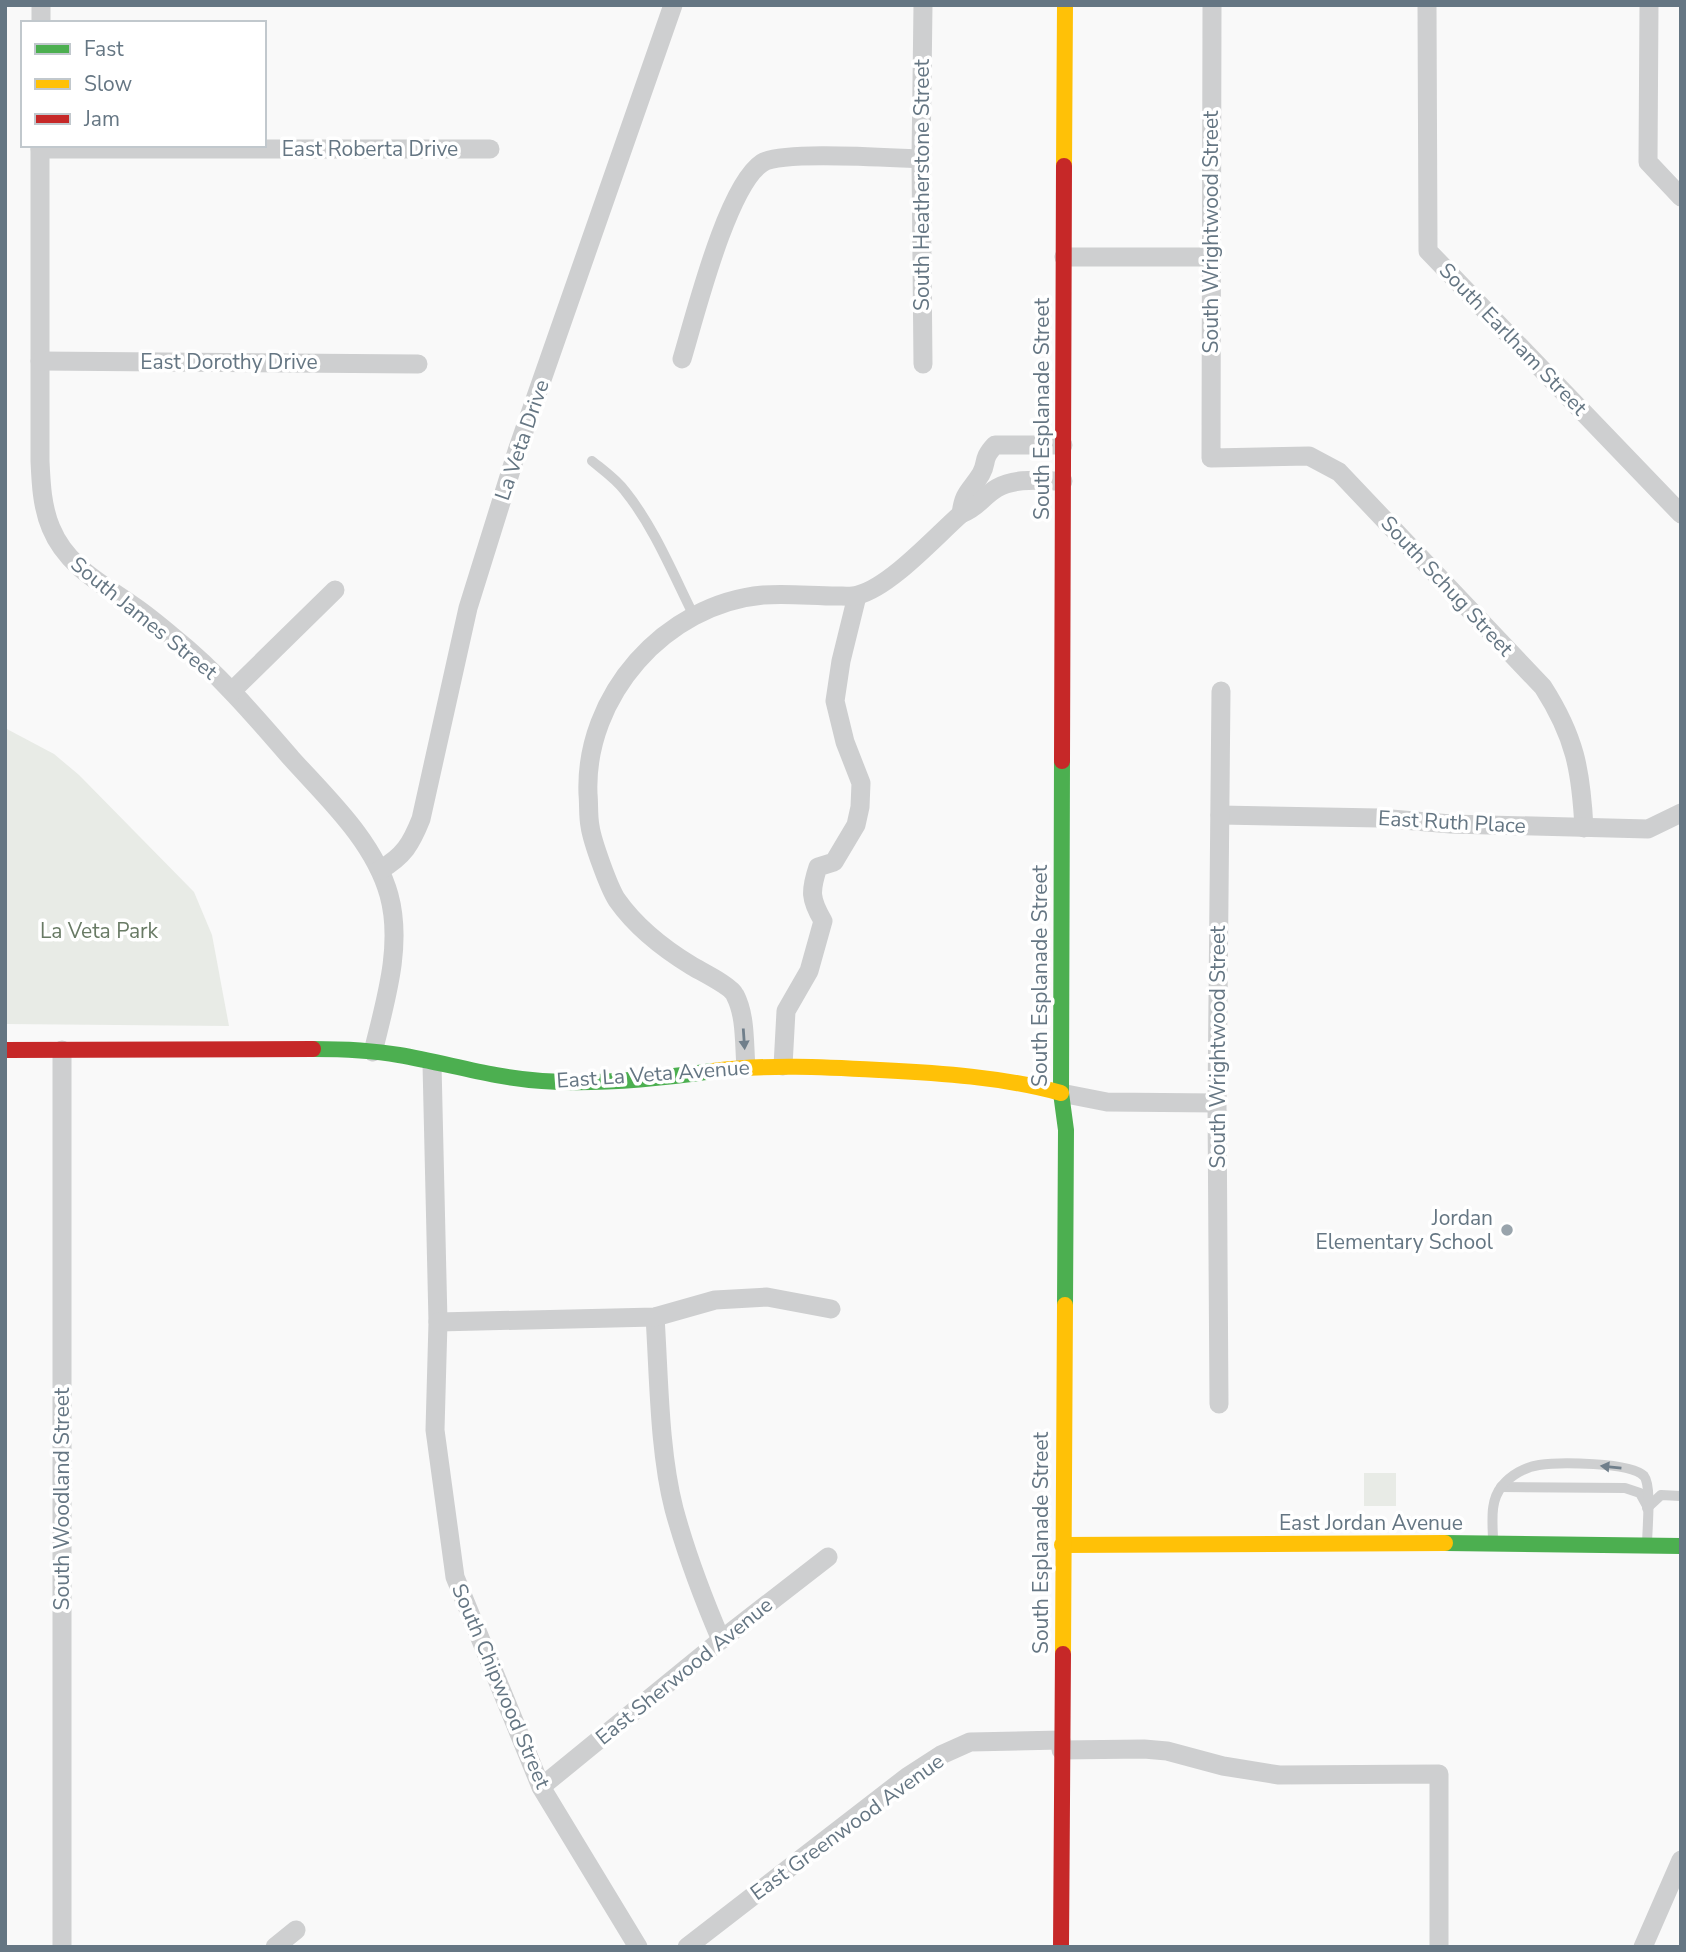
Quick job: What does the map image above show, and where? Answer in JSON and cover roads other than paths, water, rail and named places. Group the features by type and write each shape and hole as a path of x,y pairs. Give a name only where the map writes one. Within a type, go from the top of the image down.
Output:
{"main road":[{"name":"South Esplanade Street","path":"1061,1947 1066,1130 1061,1093 1065,5"},
{"name":"East La Veta Avenue","path":"5,1050 270,1048 373,1052 399,1055 472,1072 541,1080 592,1082 783,1066 917,1072 1029,1084 1061,1093"},
{"name":"East Jordan Avenue","path":"1062,1545 1493,1543 1681,1546"}],"street":[{"name":"La Veta Drive","path":"380,870 397,860 407,849 422,819 468,608 517,451 673,5"},
{"name":"South Heatherstone Street","path":"923,5 923,364"},
{"name":"South Wrightwood Street","path":"1211,458 1212,5"},
{"name":"South Earlham Street","path":"1427,5 1428,251 1681,514"},
{"path":"1649,5 1648,162 1681,197"},
{"name":"South James Street","path":"40,147 41,492 51,528 68,556 91,579 135,607 175,638 232,691 344,817 380,870 389,896 394,926 392,967 373,1052"},
{"name":"East Roberta Drive","path":"40,147 490,149"},
{"path":"682,359 708,269 741,185 762,162 788,156 921,159"},
{"path":"1064,257 1210,257"},
{"name":"East Dorothy Drive","path":"40,360 418,364"},
{"path":"961,514 963,498 982,470 985,456 995,445 1063,445"},
{"name":"South Schug Street","path":"1211,458 1309,456 1339,472 1543,687 1559,712 1573,744 1581,784 1584,828"},
{"path":"746,1068 742,1011 734,992 683,960 637,925 615,897 590,826 588,784 596,736 611,700 628,670 648,648 694,616 729,601 764,595 857,596 883,583 961,514 974,509 998,488 1010,483 1063,481"},
{"path":"232,691 335,590"},
{"path":"783,1066 786,1011 809,971 823,921 813,904 812,887 818,867 834,862 856,825 860,807 862,783 845,742 835,701 841,660 857,596"},
{"name":"South Wrightwood Street","path":"1219,1404 1217,1102 1221,691"},
{"name":"East Ruth Place","path":"1220,815 1379,818 1451,824 1648,830 1681,813"},
{"name":"South Woodland Street","path":"62,1051 62,1947"},
{"name":"South Chipwood Street","path":"432,1064 438,1322 435,1430 455,1577 541,1787 638,1947"},
{"name":"East La Veta Avenue","path":"1061,1093 1107,1102 1217,1102"},
{"path":"438,1322 655,1317 715,1300 767,1297 831,1309"},
{"path":"655,1317 666,1461 674,1508 704,1600 721,1640"},
{"name":"East Sherwood Avenue","path":"541,1787 721,1640 828,1557"},
{"name":"East Greenwood Avenue","path":"687,1947 907,1777 941,1755 970,1742 1167,1751 1223,1766 1279,1775 1439,1774 1439,1947"},
{"path":"1643,1947 1681,1860"},
{"path":"275,1947 296,1930"}],"lane":[{"path":"592,461 623,488 636,507 661,549 694,616"},
{"path":"982,470 998,488"},
{"path":"1493,1543 1493,1504 1500,1488 1510,1477 1537,1465 1581,1465 1627,1469 1642,1474 1648,1484 1647,1545"},
{"path":"1500,1488 1625,1488 1640,1493 1647,1508"},
{"path":"1647,1508 1661,1495 1681,1496"}],"place":[{"name":"Jordan Elementary School","path":"1507,1230"}],"park label":[{"name":"La Veta Park","path":"99,931"}]}
